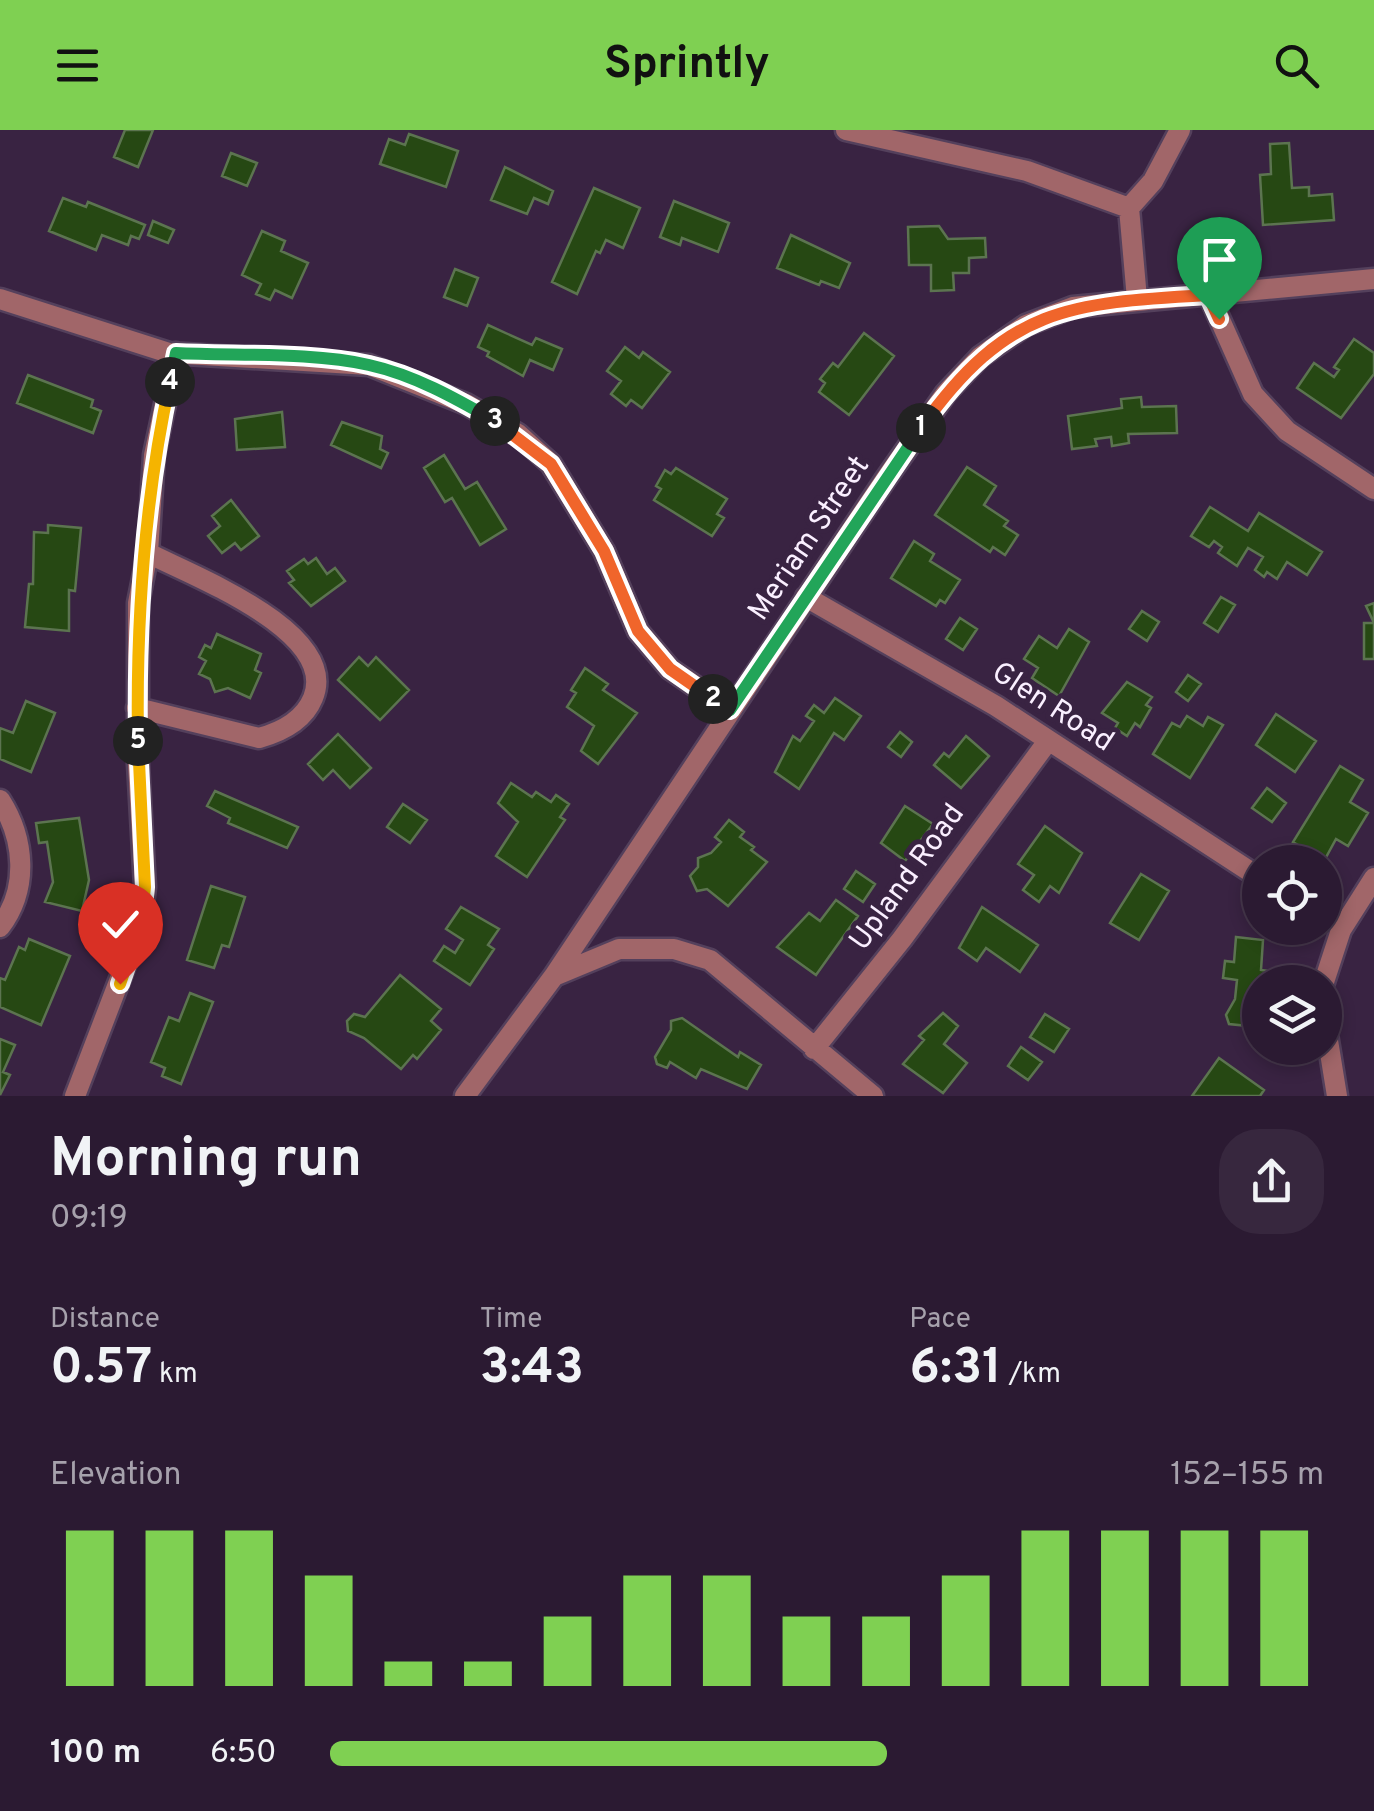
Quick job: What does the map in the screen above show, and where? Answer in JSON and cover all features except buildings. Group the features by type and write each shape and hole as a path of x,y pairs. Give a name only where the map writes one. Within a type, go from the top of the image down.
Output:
{"street":[{"path":"846,130 1027,171 1129,208"},
{"path":"1138,299 1129,208 1154,181 1180,130"},
{"name":"Meriam Street","path":"465,1096 554,976 946,393 980,357 1003,337 1047,316 1086,305 1374,279"},
{"path":"1208,295 1241,371 1262,404 1287,431 1374,489"},
{"path":"0,298 176,353 370,365 423,383 518,434 551,464 578,502 638,631 670,669 730,710"},
{"path":"75,1096 141,924 145,887 137,708 138,603 148,553 154,455 176,353"},
{"path":"137,708 260,738 279,732 307,711 315,692 316,670 300,640 261,612 148,553"},
{"name":"Glen Road","path":"806,597 916,658 1242,866"},
{"name":"Upland Road","path":"814,1049 902,939 1048,741"},
{"path":"0,800 21,843 16,900 0,927"},
{"path":"1342,915 1374,878"},
{"path":"554,976 619,949 674,949 710,960 873,1096"},
{"path":"1333,1065 1338,1096"}],"route":[{"path":"120,984 141,924 145,887 135,650 141,574 148,553 154,455 176,353 328,359 370,365 423,383 518,434 551,464 578,502 638,631 670,669 730,710 946,393 1003,337 1074,307 1138,299 1208,295 1219,319"}]}
